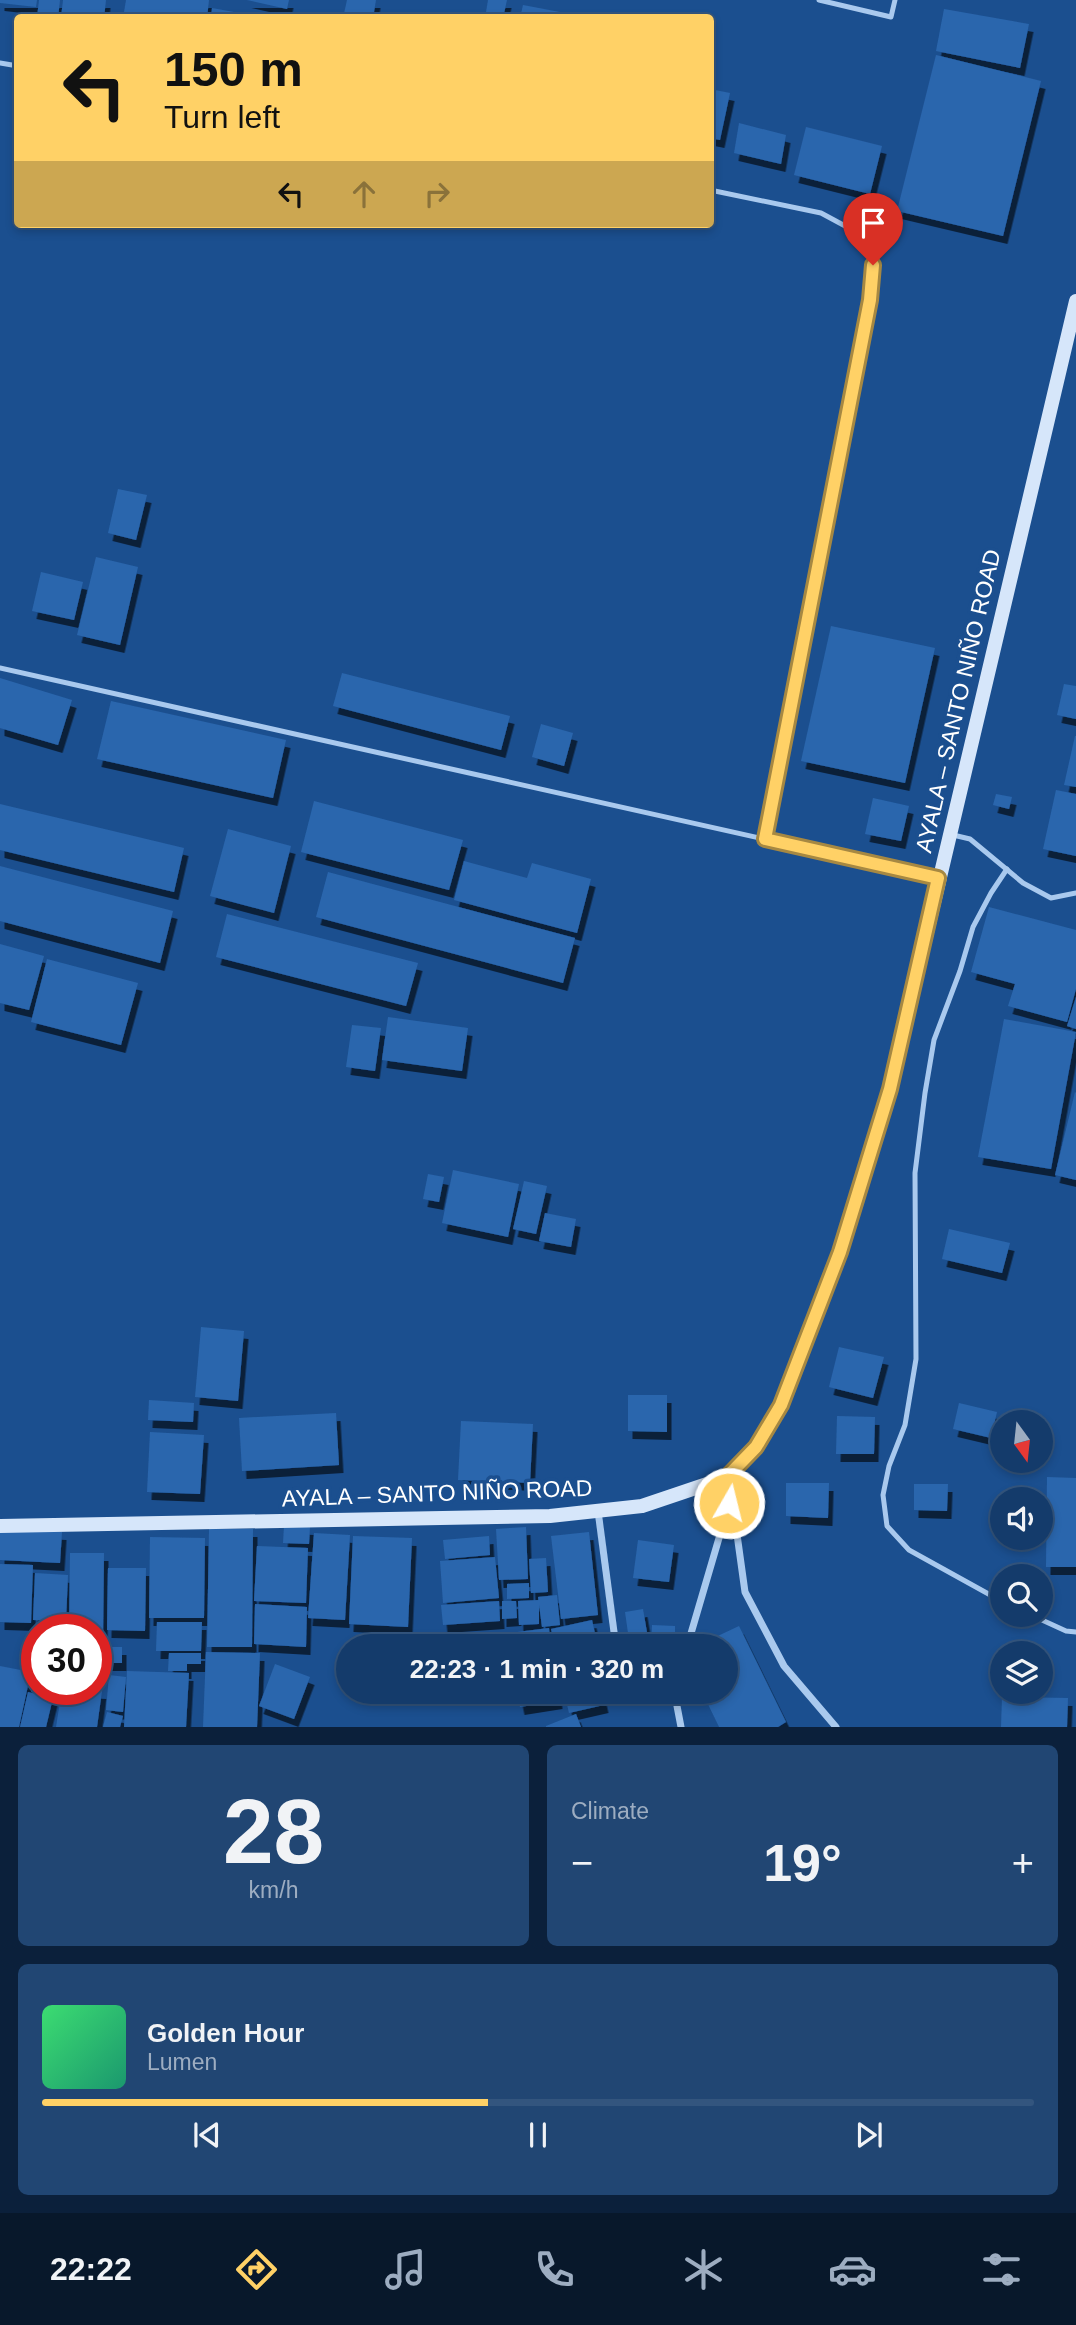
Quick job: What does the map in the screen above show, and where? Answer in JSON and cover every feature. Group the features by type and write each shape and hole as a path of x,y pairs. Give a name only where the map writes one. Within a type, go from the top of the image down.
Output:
{"street":[{"name":"AYALA – SANTO NIÑO ROAD","path":"0,1526 550,1516 598,1511 642,1506 727,1477 756,1447 781,1405 840,1252 890,1089 1076,301"},
{"path":"727,1477 744,1592 784,1666 836,1727"},
{"path":"691,1634 729,1503"},
{"path":"598,1511 614,1634"},
{"path":"677,1704 681,1727"}],"lane":[{"path":"819,0 891,17 895,0"},
{"path":"714,191 821,213 860,234 875,248 870,300 765,839"},
{"path":"0,668 938,878"},
{"path":"951,834 970,839 1023,883 1051,898 1076,893"},
{"path":"990,1595 909,1550 887,1526 883,1495 889,1465 905,1425 916,1359 915,1173 934,1041 973,928 991,892 1007,869"},
{"path":"1053,1625 1076,1632"}],"building":[{"path":"0,0 37,0 36,7 0,3"},
{"path":"39,0 60,0 58,14 37,14"},
{"path":"63,0 106,0 104,14 61,14"},
{"path":"126,0 209,0 207,14 124,14"},
{"path":"247,0 289,0 287,9"},
{"path":"347,0 376,0 374,14 344,14"},
{"path":"488,0 507,0 504,14 486,14"},
{"path":"523,5 565,13 565,14 521,14"},
{"path":"212,8 234,12 234,14 211,14"},
{"path":"944,9 1029,24 1020,68 936,51"},
{"path":"936,55 1041,81 1003,236 897,211"},
{"path":"714,90 730,93 720,140 714,139"},
{"path":"739,123 786,135 781,164 734,153"},
{"path":"806,127 882,146 870,194 794,175"},
{"path":"118,489 147,495 136,540 108,533"},
{"path":"96,557 138,567 120,645 77,635"},
{"path":"41,572 83,582 74,620 32,611"},
{"path":"831,626 935,648 905,783 801,761"},
{"path":"342,673 510,716 501,750 333,706"},
{"path":"0,678 72,700 58,745 0,728"},
{"path":"1064,684 1076,686 1076,719 1057,715"},
{"path":"111,701 286,740 273,798 97,759"},
{"path":"541,724 573,733 564,766 532,757"},
{"path":"1076,736 1076,787 1064,785"},
{"path":"1056,790 1076,794 1076,856 1043,849"},
{"path":"996,794 1012,797 1009,809 993,805"},
{"path":"873,798 909,806 901,841 865,834"},
{"path":"314,801 463,840 449,890 301,852"},
{"path":"0,804 184,848 174,892 0,850"},
{"path":"228,829 291,846 274,913 210,896"},
{"path":"464,861 527,878 532,863 591,879 577,933 454,900"},
{"path":"0,866 173,911 160,963 0,921"},
{"path":"328,872 575,938 563,983 316,917"},
{"path":"989,907 1076,930 1076,989 1067,1022 1008,1006 1015,984 971,972"},
{"path":"227,914 418,963 406,1006 216,957"},
{"path":"0,944 44,956 29,1010 0,1003"},
{"path":"47,959 138,983 121,1045 31,1022"},
{"path":"1076,997 1076,1029 1067,1026"},
{"path":"388,1017 468,1028 462,1071 382,1060"},
{"path":"1004,1019 1076,1032 1051,1169 978,1157"},
{"path":"352,1025 381,1028 375,1071 346,1067"},
{"path":"1076,1093 1076,1180 1055,1175"},
{"path":"453,1170 519,1184 508,1237 442,1223"},
{"path":"428,1174 444,1177 439,1202 423,1199"},
{"path":"524,1181 547,1186 536,1234 513,1229"},
{"path":"545,1213 576,1219 571,1247 539,1241"},
{"path":"949,1229 1010,1243 1002,1273 942,1259"},
{"path":"201,1327 244,1331 238,1401 195,1397"},
{"path":"839,1347 884,1357 873,1398 829,1387"},
{"path":"628,1395 667,1395 667,1432 628,1431"},
{"path":"149,1400 194,1403 193,1422 148,1420"},
{"path":"959,1403 990,1410 990,1438 953,1429"},
{"path":"336,1413 339,1465 242,1471 239,1418"},
{"path":"837,1416 875,1417 874,1454 836,1454"},
{"path":"461,1421 533,1424 530,1483 458,1480"},
{"path":"150,1432 204,1435 200,1494 147,1492"},
{"path":"1047,1477 1076,1478 1076,1567 1053,1567 1053,1564 1046,1564 1046,1550 1053,1550 1053,1487 1047,1487"},
{"path":"786,1483 829,1483 828,1518 786,1516"},
{"path":"914,1484 948,1484 947,1511 914,1510"},
{"path":"284,1526 310,1527 309,1544 283,1543"},
{"path":"526,1527 528,1579 499,1580 496,1529"},
{"path":"0,1529 62,1532 60,1563 0,1560"},
{"path":"209,1529 253,1529 252,1647 207,1647"},
{"path":"589,1532 598,1615 561,1619 551,1536"},
{"path":"314,1533 350,1535 345,1620 308,1618"},
{"path":"353,1536 412,1538 408,1627 349,1624"},
{"path":"489,1536 490,1555 445,1559 443,1540"},
{"path":"150,1537 205,1538 204,1618 149,1618"},
{"path":"638,1540 674,1545 669,1582 633,1578"},
{"path":"257,1546 308,1548 306,1603 254,1601"},
{"path":"70,1553 104,1553 103,1614 69,1614"},
{"path":"495,1557 499,1598 443,1603 440,1561"},
{"path":"546,1558 548,1592 531,1593 529,1559"},
{"path":"0,1564 33,1565 31,1614 21,1614 21,1623 0,1622"},
{"path":"108,1568 146,1568 145,1631 112,1630 112,1614 107,1614"},
{"path":"35,1573 68,1575 66,1614 33,1614"},
{"path":"529,1583 529,1598 507,1599 507,1584"},
{"path":"557,1595 560,1625 542,1627 538,1597"},
{"path":"539,1600 539,1624 519,1625 518,1601"},
{"path":"499,1601 500,1621 443,1625 441,1605"},
{"path":"502,1601 516,1601 517,1618 502,1619"},
{"path":"255,1604 307,1607 306,1647 254,1644"},
{"path":"643,1609 647,1634 628,1634 625,1612"},
{"path":"592,1620 595,1634 552,1634 551,1629"},
{"path":"157,1622 202,1622 201,1651 156,1651"},
{"path":"652,1625 675,1626 675,1634 652,1634"},
{"path":"739,1626 786,1722 778,1727 719,1727 708,1704 738,1704 738,1634 722,1634"},
{"path":"549,1628 550,1634 509,1634"},
{"path":"112,1647 122,1647 122,1663 112,1663"},
{"path":"206,1652 260,1653 257,1727 203,1727"},
{"path":"169,1653 201,1653 201,1664 187,1664 187,1671 168,1671"},
{"path":"275,1664 310,1677 294,1719 259,1706"},
{"path":"0,1666 21,1670 21,1705 24,1705 19,1727 0,1727"},
{"path":"127,1671 189,1673 186,1727 124,1727"},
{"path":"112,1675 126,1677 123,1712 106,1710 106,1705 112,1705"},
{"path":"1053,1698 1068,1698 1067,1727 1001,1727 1002,1704 1053,1704"},
{"path":"567,1704 604,1704 604,1705 569,1713"},
{"path":"25,1705 51,1705 46,1727 20,1727"},
{"path":"59,1705 100,1705 97,1727 56,1727"},
{"path":"107,1712 123,1716 120,1727 103,1727"},
{"path":"576,1714 581,1727 546,1727 546,1726"}],"route":[{"path":"729,1503 727,1477 756,1447 781,1405 840,1252 890,1089 938,878 765,839 870,300 873,265"}]}
